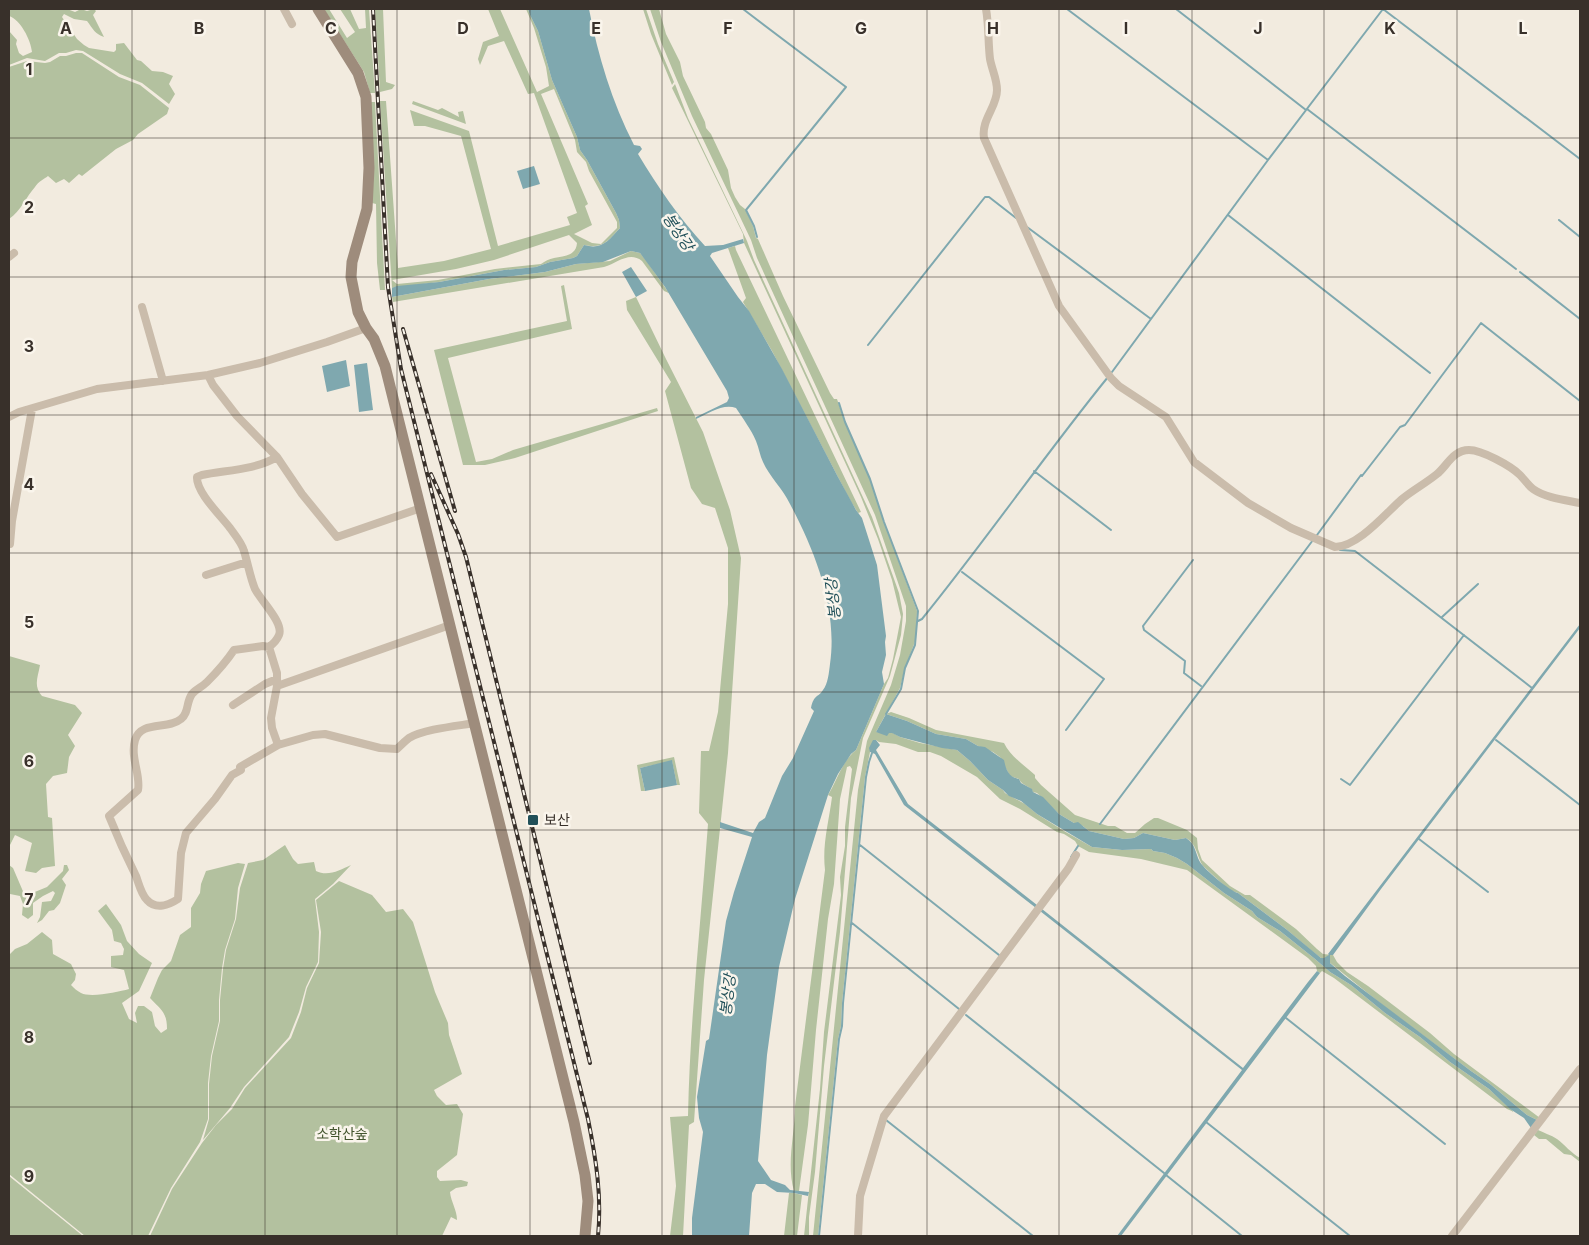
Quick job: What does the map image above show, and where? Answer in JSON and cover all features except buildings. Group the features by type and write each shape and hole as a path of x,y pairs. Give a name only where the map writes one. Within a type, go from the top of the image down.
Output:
{"main road":[{"path":"318,9 358,73 366,97 367,209 352,262 351,277 354,294 358,312 374,339 385,366 583,1164 588,1201 585,1236"}],"street":[{"path":"284,9 292,24"},
{"path":"986,9 990,60 997,90 996,99 982,131 1047,282 1059,306 1110,378 1166,417 1194,462 1248,503 1275,520 1335,547 1341,547 1355,539 1415,489 1438,474 1454,455 1464,450 1476,451 1504,464 1519,474 1533,489 1554,497 1580,503"},
{"path":"142,307 163,381"},
{"path":"9,417 19,412 96,390 208,375 260,363 366,328"},
{"path":"208,375 213,385 237,416 277,457 302,494 337,536 421,508"},
{"path":"9,407 19,412"},
{"path":"10,544 12,521 32,409"},
{"path":"270,647 279,636 280,628 277,621 258,594 239,541 206,499 197,482 197,477 260,465 277,457"},
{"path":"206,575 247,562"},
{"path":"233,705 265,684 277,682 450,625"},
{"path":"270,647 263,646 234,650 222,668 192,694 182,719 174,723 147,728 140,732 135,739 134,763 140,784 138,790 109,816 146,900 152,904 166,906 178,899 181,854 186,833 215,799 232,774 241,770 240,767 278,745 313,735 326,734 380,748 397,749 409,738 474,723"},
{"path":"270,647 277,673 271,718 272,728 278,745"},
{"path":"858,1236 860,1196 884,1116 1062,877 1076,854"},
{"path":"1452,1236 1580,1069"}],"green space":[{"path":"9,9 67,9 75,12 81,9 87,11 94,9 96,11 93,15 104,37 96,33 87,21 74,19 64,14 62,17 77,39 89,48 114,52 116,44 124,43 137,60 141,61 152,71 163,72 173,76 169,84 175,94 169,104 142,83 120,74 83,51 76,50 59,53 45,61 27,58 9,65 9,31 17,40 16,44 19,53 23,56 32,52 30,42 24,31 17,21 9,16"},
{"path":"324,9 329,9 347,38 355,32 340,9 350,9 359,29 366,28 365,9 369,9 375,93 370,93 364,72"},
{"path":"375,9 383,9 386,82 395,85 392,89 380,92"},
{"path":"488,9 500,9 537,92 549,86 546,67 526,9 528,9 538,31 552,80 577,137 580,150 616,213 620,228 601,245 584,245 577,256 573,258 550,262 536,267 504,270 439,282 392,288 380,101 386,101 398,268 444,261 491,249 461,136 425,126 414,126 410,110 469,131 498,246 570,225 567,217 577,213 534,93 528,94 504,41 488,46 480,65 478,59 483,42 499,36","holes":["554,89 575,140 577,152 586,162 617,222 617,228 601,244 592,243 574,234 592,225 585,206 588,204 541,94","569,235 577,243 574,251 569,255 550,259 541,264 495,269 438,280 397,284 392,280 456,269 494,260"]},
{"path":"643,9 646,9 674,82 672,85 651,34"},
{"path":"650,9 659,9 666,34 680,62 683,76 705,122 706,128 711,134 728,170 731,188 735,197 745,209 756,238 830,393 834,399 837,399 845,423 870,479 917,611 916,639 900,688 876,732 893,733 920,743 957,750 988,780 1005,793 1092,847 1122,850 1151,849 1177,858 1252,911 1257,917 1280,931 1330,972 1351,985 1450,1062 1489,1089 1514,1112 1507,1109 1334,978 1322,971 1320,973 1317,971 1316,966 1308,958 1187,870 1141,859 1089,852 1078,846 1075,841 1064,834 1057,832 1000,799 977,777 941,756 930,752 918,752 896,744 876,740 870,752 865,777 818,1236 813,1236 858,790 867,741 891,685 900,655 906,621 906,606 875,515 757,258 751,240 692,116 661,42"},
{"path":"82,53 119,77 140,85 169,108 167,114 138,134 133,140 116,149 82,176 79,174 69,183 64,179 56,183 48,176 36,185 20,208 9,219 9,67 27,61 50,62 60,56"},
{"path":"675,84 688,118 747,241 872,517 899,593 903,614 901,635 890,676 863,738 851,798 840,932 824,1066 815,1172 809,1217 809,1236 804,1236 820,1089 824,1032 841,895 840,877 845,846 845,827 852,769 850,766 847,767 840,799 834,884 828,919 816,1030 808,1125 799,1191 794,1191 791,1159 795,1106 825,870 825,842 832,797 828,795 843,765 856,750 888,678 901,617 892,580 861,497 744,243 743,234 672,88"},
{"path":"413,101 438,110 442,108 459,117 458,112 463,111 466,124 412,104"},
{"path":"371,102 375,102 385,290 380,290 377,263 376,204 372,203"},
{"path":"735,246 861,512 858,513 850,500 772,351 743,302 746,298 728,248"},
{"path":"631,251 640,253 669,293 664,291 642,261 637,258 628,257 604,267 393,302 392,297 489,279 545,272 576,264 610,261"},
{"path":"564,285 572,329 448,358 476,462 492,459 513,450 657,408 658,411 515,458 485,465 463,465 434,350 567,321 561,286"},
{"path":"636,297 703,432 730,510 741,558 728,753 704,980 694,1122 689,1125 683,1236 670,1236 676,1186 670,1117 688,1116 693,1006 708,824 699,813 701,751 709,751 718,712 728,604 728,548 715,508 702,504 691,488 665,391 671,382 627,310 626,301"},
{"path":"9,656 40,665 37,685 42,696 75,705 82,713 68,735 75,746 69,757 67,773 53,776 46,784 48,817 52,818 55,866 42,868 36,873 25,871 32,843 15,835 9,847"},
{"path":"891,712 936,730 1004,743 1014,756 1035,775 1035,778 1041,785 1075,815 1108,826 1115,826 1127,833 1135,833 1154,818 1187,830 1197,838 1202,860 1230,886 1245,895 1250,895 1296,929 1323,954 1333,955 1347,972 1368,986 1430,1033 1454,1054 1540,1118 1537,1120 1527,1115 1490,1084 1385,1007 1286,929 1238,893 1229,890 1203,866 1195,847 1186,838 1175,840 1143,833 1134,838 1124,839 1089,831 1059,814 1019,779 1010,776 1000,757 993,752 966,739 936,734 886,714"},
{"path":"674,757 680,785 677,785 672,761 640,768 645,791 641,791 637,765"},
{"path":"285,845 298,864 314,862 316,871 320,873 334,872 351,865 315,899 319,932 318,962 306,987 289,1037 244,1087 230,1108 203,1140 209,1119 209,1084 212,1056 220,1021 223,969 226,950 236,919 240,888 248,863 263,860"},
{"path":"238,863 245,864 238,888 235,919 225,950 222,968 219,1021 211,1056 208,1083 208,1119 200,1142 171,1188 148,1236 85,1236 9,1174 9,955 42,932 52,940 53,954 71,964 76,974 75,980 71,985 81,993 98,995 129,989 124,970 111,967 111,956 123,955 124,949 121,943 114,941 112,930 98,911 106,904 121,925 127,941 139,954 152,963 139,991 122,1003 129,1019 137,1023 135,1013 138,1006 144,1006 152,1012 155,1026 161,1033 167,1029 166,1019 163,1012 150,998 162,970 171,961 180,935 191,927 191,908 200,893 206,871"},
{"path":"9,865 13,868 25,896 47,887 63,871 64,865 67,865 69,870 62,879 66,885 60,903 37,923 40,917 42,902 51,901 55,893 53,891 33,903 33,915 28,919 22,915 23,904 20,896 10,894"},
{"name":"소학산숲","path":"339,881 372,895 386,912 403,909 413,922 435,992 448,1023 449,1035 462,1074 434,1090 446,1105 457,1104 463,1114 457,1155 437,1171 437,1177 440,1181 461,1180 468,1182 467,1186 456,1188 450,1192 457,1220 451,1217 442,1236 150,1236 172,1189 202,1143 232,1109 245,1088 291,1038 301,1012 307,988 319,963 321,932 316,900"},
{"path":"1538,1130 1557,1139 1580,1158 1580,1162 1571,1155 1564,1154 1546,1139 1539,1139 1534,1135"},
{"path":"9,1176 83,1236 9,1236"},
{"path":"789,1193 802,1195 797,1236 784,1236"}],"water":[{"name":"봉상강","path":"528,9 589,9 601,61 612,95 634,145 640,146 642,149 638,154 661,190 705,246 723,245 743,239 744,243 712,253 710,256 749,311 782,369 838,477 862,518 877,565 886,636 886,655 882,672 884,684 856,750 851,754 838,774 828,795 795,899 779,967 767,1055 758,1161 771,1180 785,1185 790,1190 809,1192 808,1196 777,1192 765,1184 756,1184 752,1193 749,1236 692,1236 692,1218 703,1132 699,1118 697,1097 706,1041 709,1039 726,921 752,837 720,828 720,822 753,833 759,822 765,818 782,776 793,758 814,711 811,708 813,700 825,687 832,643 831,622 822,581 808,541 787,498 762,460 754,437 736,408 721,408 696,419 696,417 727,402 729,398 727,391 665,287 640,253 631,251 603,262 576,264 545,272 489,279 392,297 392,288 397,286 439,282 504,270 536,267 550,262 573,258 577,256 584,245 600,245 620,228 616,213 580,150 577,137 552,80 538,31"},
{"path":"534,166 540,184 523,189 517,171"},
{"path":"631,267 647,291 636,297 622,272"},
{"path":"346,360 350,386 327,392 322,366"},
{"path":"367,363 373,410 359,412 354,365"},
{"path":"1580,624 1580,628 1333,955 1330,955 1330,963 1345,976 1490,1084 1527,1115 1537,1120 1531,1128 1524,1118 1510,1109 1489,1089 1450,1062 1351,985 1330,972 1280,931 1257,917 1252,911 1224,893 1187,864 1165,853 1151,849 1122,850 1092,847 1037,814 1021,801 1009,796 988,780 957,750 942,748 900,737 892,733 889,733 887,736 876,732 886,714 936,734 966,739 978,746 985,747 1004,760 1012,776 1043,797 1059,814 1074,823 1078,822 1089,831 1124,839 1134,838 1143,833 1175,840 1186,838 1194,846 1200,862 1212,875 1286,929 1321,958 1324,958 1329,955"},
{"path":"873,740 876,740 880,745 876,750 908,804 1037,905 1036,908 904,805 875,754 870,752 869,748"},
{"path":"672,760 677,785 645,791 640,768"},
{"path":"1042,909 1243,1068 1308,982 1317,971 1320,973 1121,1236 1117,1236 1242,1070 1040,911"}],"waterway":[{"path":"743,9 846,87 746,210 757,237"},
{"path":"1067,9 1268,160"},
{"path":"1176,9 1306,110"},
{"path":"1383,9 1580,159"},
{"path":"1112,372 1268,160 1383,9"},
{"path":"1307,109 1516,269"},
{"path":"868,345 985,197 989,197 1016,218"},
{"path":"1228,215 1430,373"},
{"path":"1559,220 1580,237"},
{"path":"1027,227 1151,319"},
{"path":"1520,272 1580,319"},
{"path":"1317,535 1361,475 1400,427 1405,425 1481,323 1580,401"},
{"path":"918,621 922,619 946,589 1108,377"},
{"path":"839,403 845,422 870,479 884,522 918,611 915,645 905,668 901,689 886,714"},
{"path":"1034,471 1111,530"},
{"path":"1100,824 1313,540"},
{"path":"1340,550 1355,551 1532,688"},
{"path":"1193,560 1143,626 1144,630 1185,661 1184,673 1201,686"},
{"path":"962,572 1104,679 1066,730"},
{"path":"1442,617 1478,584"},
{"path":"1341,779 1350,785 1464,635"},
{"path":"1496,740 1580,805"},
{"path":"819,1236 866,777 872,753"},
{"path":"1419,839 1488,892"},
{"path":"860,845 999,955"},
{"path":"1071,857 1078,846"},
{"path":"852,923 959,1009"},
{"path":"966,1015 1164,1173"},
{"path":"1286,1018 1445,1144"},
{"path":"886,1120 1033,1236"},
{"path":"1206,1122 1350,1236"},
{"path":"1166,1175 1242,1236"}],"railway":[{"path":"373,9 388,287 401,369 588,1119 598,1178 598,1236"},
{"path":"403,329 455,511"},
{"path":"431,474 458,534 466,557 590,1063"}],"place":[{"name":"보산","path":"533,820"}]}
